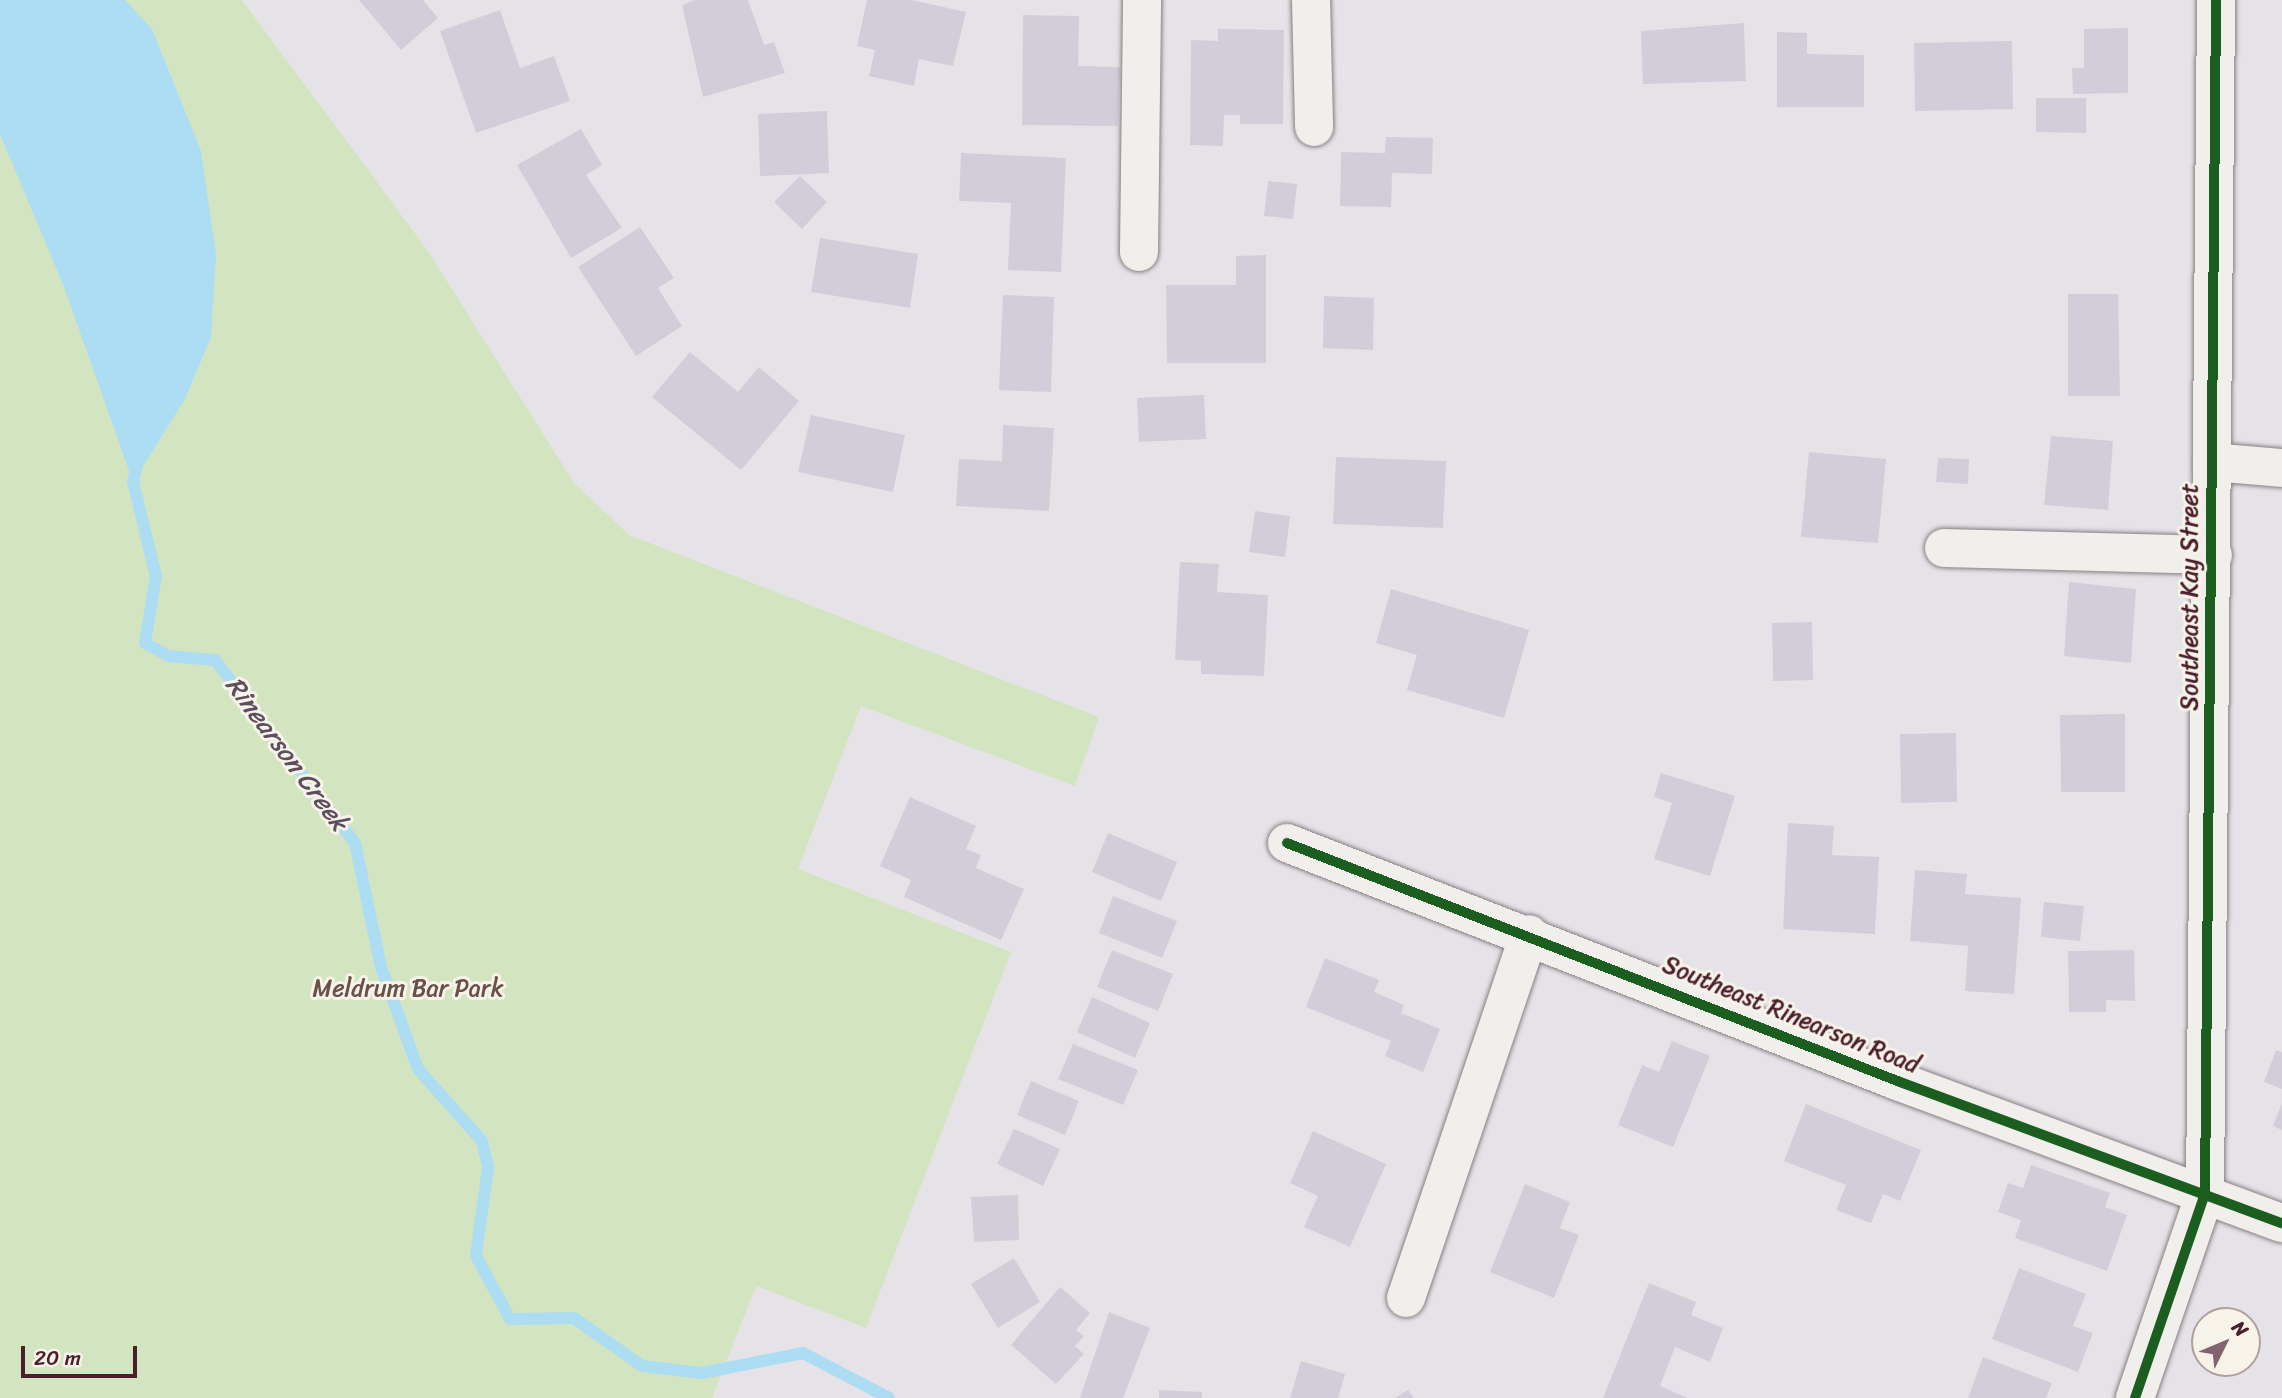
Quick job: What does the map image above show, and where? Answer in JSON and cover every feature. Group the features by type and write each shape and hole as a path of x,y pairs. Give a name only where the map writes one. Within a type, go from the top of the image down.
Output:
{"street":[{"path":"1139,252 1142,0"},
{"path":"1311,0 1314,127"},
{"name":"Southeast Kay Street","path":"2135,1398 2205,1194 2213,555 2216,0"},
{"path":"2212,462 2282,468"},
{"path":"1944,548 2213,555"},
{"name":"Southeast Rinearson Road","path":"1287,843 1529,934 1900,1082 2282,1223"},
{"path":"1406,1298 1529,934"}],"green space":[{"name":"Meldrum Bar Park","path":"0,0 242,0 428,251 574,483 629,535 1099,717 1075,786 861,706 798,869 1011,952 866,1328 756,1286 712,1398 0,1398"}],"water":[{"path":"0,0 125,0 152,29 201,151 216,255 211,337 185,399 133,482 64,287 0,134"}],"building":[{"path":"359,0 423,0 438,18 401,50"},
{"path":"695,0 748,0 764,45 774,42 785,73 703,97 682,5"},
{"path":"867,0 912,0 966,12 953,66 919,59 914,86 869,76 875,50 857,46"},
{"path":"500,10 520,68 554,56 570,101 476,133 440,31"},
{"path":"1023,15 1079,16 1078,66 1120,67 1118,126 1022,125"},
{"path":"1744,23 1746,81 1643,84 1641,31"},
{"path":"2128,28 2128,93 2073,94 2072,68 2084,68 2084,29"},
{"path":"1218,29 1284,30 1283,124 1240,124 1240,115 1224,115 1223,146 1190,145 1191,40 1218,41"},
{"path":"1777,32 1807,33 1807,54 1864,55 1864,107 1777,107"},
{"path":"2012,41 2013,109 1915,111 1914,43"},
{"path":"2036,98 2086,98 2086,133 2036,132"},
{"path":"827,111 829,173 760,176 758,114"},
{"path":"581,129 602,165 586,175 622,228 571,258 517,165"},
{"path":"1386,137 1433,138 1432,174 1392,173 1391,207 1340,206 1341,152 1385,153"},
{"path":"961,153 1066,158 1061,272 1008,270 1011,203 959,201"},
{"path":"800,176 827,202 802,229 774,202"},
{"path":"1268,181 1297,184 1293,219 1264,216"},
{"path":"640,227 674,278 658,288 682,326 636,356 578,267"},
{"path":"820,238 918,254 910,308 811,292"},
{"path":"1266,255 1266,363 1167,363 1166,285 1236,285 1236,256"},
{"path":"2068,294 2118,294 2120,396 2068,396"},
{"path":"1003,295 1054,297 1051,392 999,390"},
{"path":"1324,296 1374,298 1373,350 1323,348"},
{"path":"690,352 738,392 759,367 799,401 741,470 652,397"},
{"path":"1204,395 1206,439 1139,442 1137,398"},
{"path":"811,415 905,435 893,492 798,472"},
{"path":"1003,425 1054,428 1049,511 956,506 959,459 1002,461"},
{"path":"2051,436 2113,441 2108,510 2044,505"},
{"path":"1809,452 1886,459 1878,543 1801,537"},
{"path":"1336,457 1446,461 1443,528 1333,524"},
{"path":"1938,458 1969,459 1968,484 1936,482"},
{"path":"1255,511 1290,516 1285,557 1249,552"},
{"path":"1180,562 1219,564 1217,592 1268,595 1264,676 1201,674 1201,661 1175,660"},
{"path":"2069,582 2136,589 2131,663 2064,656"},
{"path":"1391,589 1529,630 1504,718 1407,690 1417,655 1376,643"},
{"path":"1812,622 1813,680 1773,681 1772,623"},
{"path":"2125,714 2125,792 2061,792 2060,715"},
{"path":"1956,733 1957,802 1901,803 1900,734"},
{"path":"1661,773 1735,796 1710,876 1654,859 1672,803 1654,797"},
{"path":"910,797 976,826 966,849 981,855 976,868 1024,889 1001,940 904,897 911,880 880,866"},
{"path":"1788,823 1834,826 1832,855 1879,857 1875,934 1783,929"},
{"path":"1108,833 1177,862 1161,901 1092,872"},
{"path":"1915,870 1967,874 1965,894 2021,898 2014,994 1965,991 1968,946 1910,941"},
{"path":"1113,896 1177,921 1162,958 1099,933"},
{"path":"2044,902 2084,906 2080,941 2041,937"},
{"path":"1112,950 1173,974 1158,1011 1097,987"},
{"path":"2134,950 2135,1001 2106,1000 2106,1012 2069,1012 2068,951"},
{"path":"1325,958 1379,980 1374,992 1404,1005 1401,1013 1440,1029 1423,1072 1385,1056 1391,1041 1306,1007"},
{"path":"1092,997 1150,1023 1135,1058 1077,1032"},
{"path":"1672,1041 1710,1056 1673,1147 1618,1125 1642,1065 1659,1072"},
{"path":"1073,1044 1138,1070 1123,1105 1058,1079"},
{"path":"2276,1050 2282,1052 2282,1089 2264,1082"},
{"path":"1031,1081 1079,1101 1065,1135 1017,1115"},
{"path":"2282,1103 2282,1130 2273,1126"},
{"path":"1806,1104 1921,1150 1900,1201 1883,1194 1871,1223 1836,1210 1846,1185 1784,1161"},
{"path":"1014,1129 1060,1149 1043,1186 997,1164"},
{"path":"1313,1131 1386,1164 1350,1247 1304,1227 1318,1196 1290,1183"},
{"path":"2031,1165 2110,1193 2105,1207 2127,1215 2107,1271 2015,1238 2021,1220 1998,1212 2008,1183 2023,1188"},
{"path":"1525,1184 1570,1202 1560,1228 1579,1235 1554,1298 1490,1272"},
{"path":"1018,1195 1019,1240 974,1242 971,1197"},
{"path":"1014,1258 1040,1302 998,1328 971,1284"},
{"path":"2019,1268 2086,1294 2073,1326 2093,1333 2078,1372 1992,1339"},
{"path":"1649,1283 1696,1302 1691,1315 1723,1328 1710,1362 1675,1347 1660,1386 1688,1398 1603,1398"},
{"path":"1060,1287 1090,1313 1076,1330 1084,1336 1075,1346 1084,1354 1056,1384 1011,1345"},
{"path":"1109,1312 1150,1328 1123,1398 1080,1398"},
{"path":"1983,1357 2052,1383 2046,1398 1968,1398"},
{"path":"1301,1361 1345,1374 1338,1398 1290,1398"},
{"path":"1159,1390 1202,1392 1202,1398 1159,1398"},
{"path":"1408,1390 1414,1398 1395,1398"}],"waterway":[{"name":"Rinearson Creek","path":"136,469 133,482 156,576 145,643 168,656 215,660 355,843 381,967 418,1069 482,1141 488,1167 476,1256 510,1319 574,1318 642,1366 702,1373 803,1353 889,1398"}],"cycle path":[{"path":"2135,1398 2205,1193 2216,0"},
{"path":"1287,843 1900,1082 2282,1223"}]}
